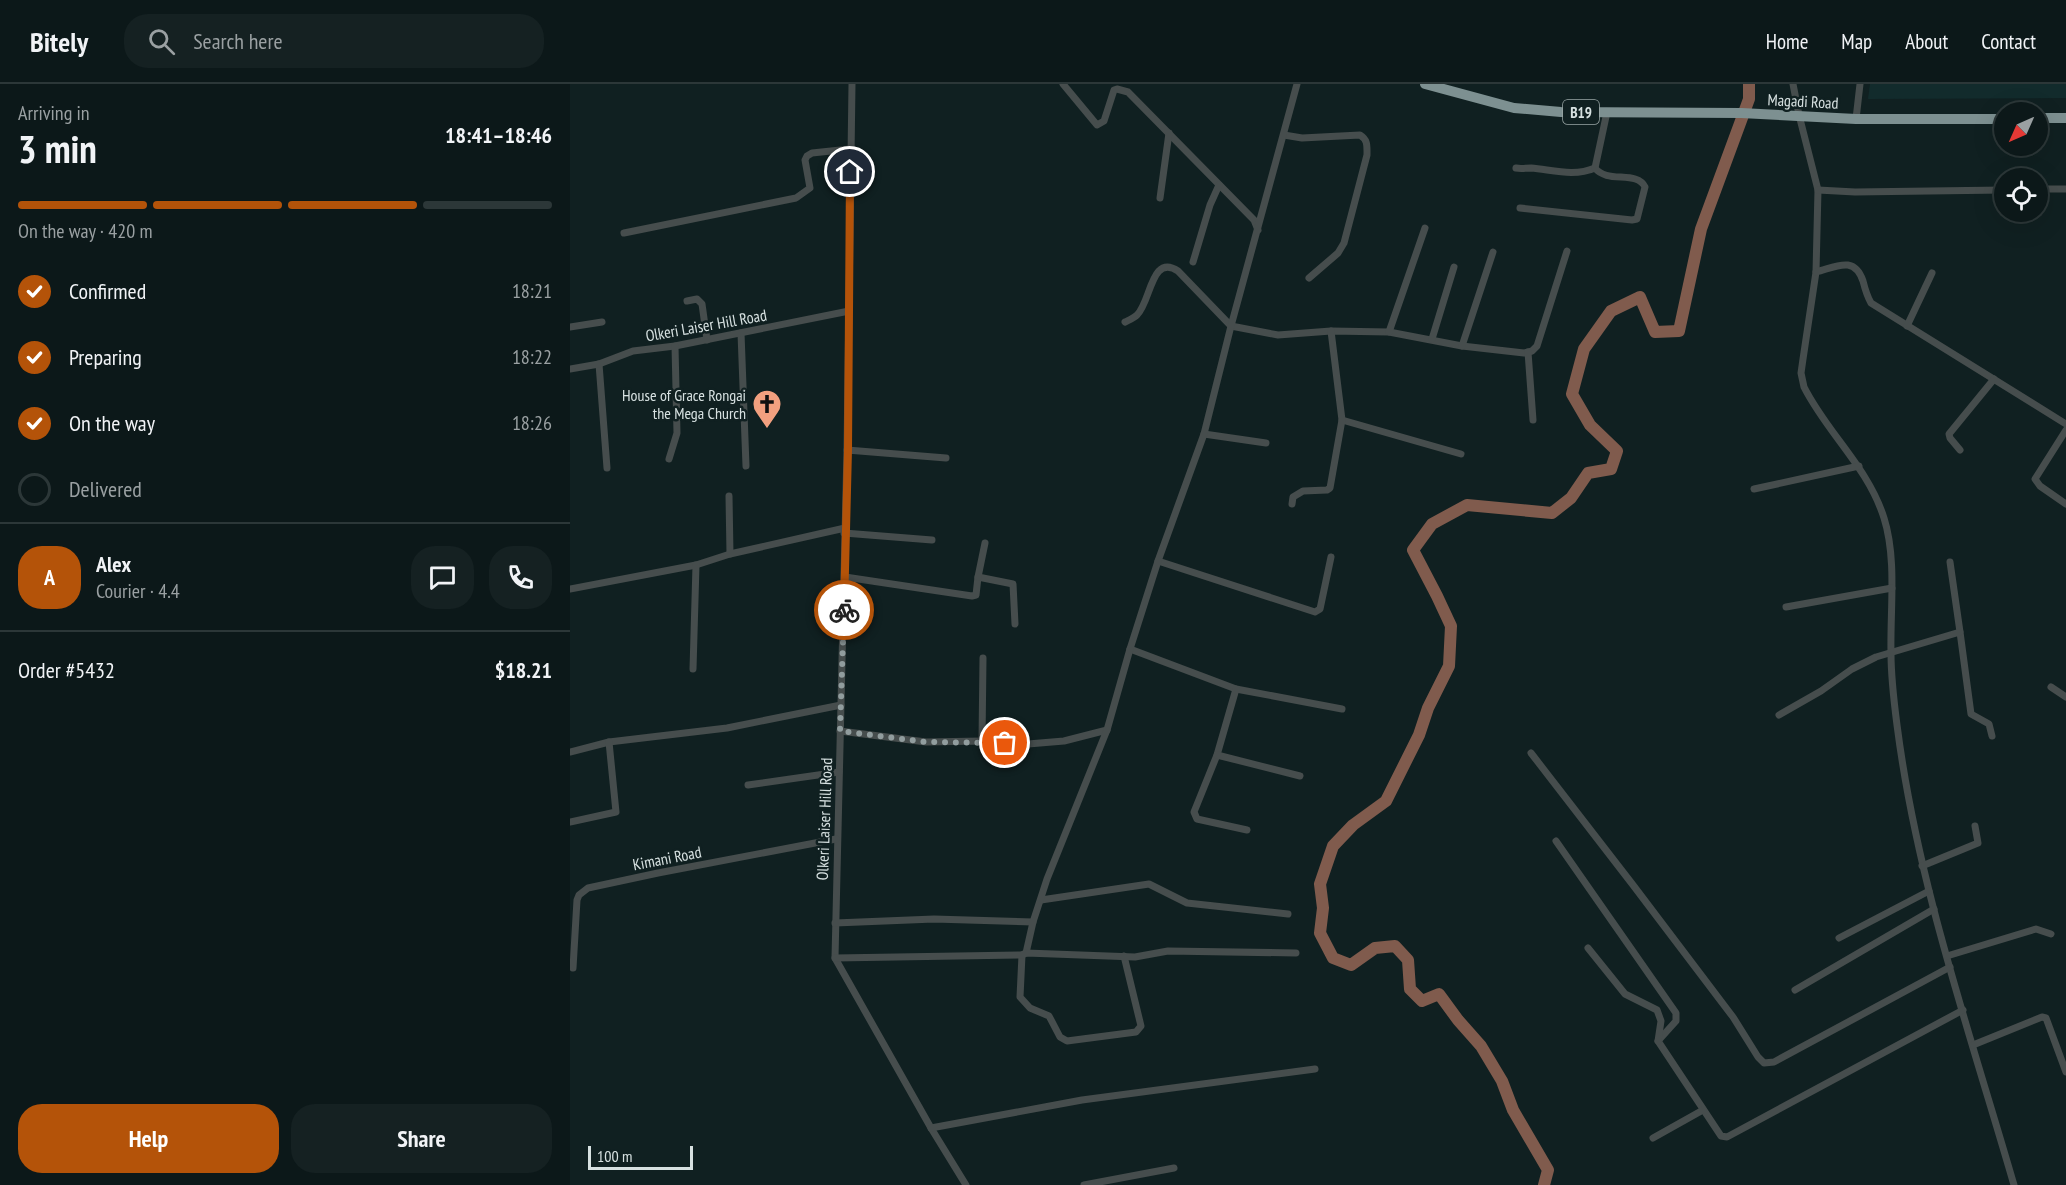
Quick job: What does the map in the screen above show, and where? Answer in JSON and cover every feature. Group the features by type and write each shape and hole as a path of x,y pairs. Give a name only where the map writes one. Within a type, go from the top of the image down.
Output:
{"highway":[{"name":"Magadi Road","path":"1425,84 1514,108 1561,112 1741,113 1856,119 1994,119"},
{"path":"2048,118 2066,118"}],"street":[{"name":"Olkeri Laiser Hill Road","path":"852,84 848,450 836,839 835,958 931,1128 966,1185"},
{"path":"1063,84 1097,124 1104,121 1114,90 1117,88 1128,92 1254,220 1258,231"},
{"path":"1124,956 1141,1026 1136,1032 1067,1041 1060,1038 1049,1016 1030,1008 1020,997 1024,954 1047,879 1107,730 1158,561 1204,434 1297,84"},
{"path":"1793,84 1818,190 1816,273 1801,373 1804,387 1859,466 1884,518 1892,588 1891,654 1896,724 1922,866 2014,1185"},
{"path":"1856,119 1860,84"},
{"path":"1595,168 1607,112"},
{"path":"1160,198 1169,133"},
{"path":"1284,135 1302,138 1360,135 1367,143 1367,155 1344,243 1338,253 1309,278"},
{"path":"624,233 796,198 810,188 805,160 807,156 812,153 850,149"},
{"path":"1516,168 1529,167 1569,173 1586,172 1595,168"},
{"path":"1520,208 1636,220 1644,184 1640,180 1607,176 1599,173 1595,168"},
{"path":"1193,262 1210,205 1219,185"},
{"path":"2048,189 2066,189"},
{"path":"1818,190 1855,192 1994,190"},
{"path":"1389,332 1425,228"},
{"path":"1125,322 1139,314 1156,274 1165,267 1169,267 1178,272 1231,326 1278,335 1331,331 1389,332 1462,346 1528,352 1537,346 1567,251"},
{"path":"1462,346 1493,252"},
{"path":"1816,273 1848,264 1855,267 1871,303 2066,424"},
{"path":"1432,339 1454,267"},
{"path":"1907,326 1932,273"},
{"path":"687,301 697,298 702,304 707,340"},
{"name":"Olkeri Laiser Hill Road","path":"570,369 599,364 633,351 675,346 849,311"},
{"path":"570,327 602,322"},
{"path":"1292,504 1293,497 1301,492 1329,489 1342,420 1331,331"},
{"path":"741,333 746,466"},
{"path":"669,459 677,433 675,346"},
{"path":"1528,352 1533,420"},
{"path":"599,364 607,468"},
{"path":"1960,450 1949,434 1994,380"},
{"path":"1342,420 1461,454"},
{"path":"2066,430 2035,479 2040,486 2066,504"},
{"path":"1204,434 1266,443"},
{"path":"848,450 946,458"},
{"path":"1754,489 1859,466"},
{"path":"729,496 730,554"},
{"path":"570,589 696,565 730,554 844,531 932,540"},
{"path":"845,577 972,596 976,595 985,543"},
{"path":"1158,561 1315,612 1320,609 1331,557"},
{"path":"1950,562 1971,714 1989,724 1992,736"},
{"path":"693,669 696,565"},
{"path":"978,577 1015,586 1016,624"},
{"path":"1786,607 1892,588"},
{"path":"1779,715 1821,691 1852,669 1876,657 1960,632"},
{"path":"1130,649 1236,689 1342,709"},
{"path":"982,741 983,658"},
{"path":"2051,687 2066,697"},
{"path":"1236,689 1217,755 1194,812 1197,819 1246,830"},
{"path":"570,752 609,742 727,728 841,705"},
{"path":"840,731 926,742 982,741 1028,744 1064,741 1107,730"},
{"path":"570,822 616,812 609,742"},
{"path":"1531,753 1662,922 1764,1063 1774,1062 1950,967"},
{"path":"1217,755 1300,776"},
{"path":"748,785 838,772"},
{"path":"1922,866 1978,843 1975,826"},
{"name":"Kimani Road","path":"573,968 577,900 579,895 588,888 836,839"},
{"path":"1556,841 1676,1013 1676,1021 1658,1041"},
{"path":"1041,900 1149,884 1187,903 1288,914"},
{"path":"1839,938 1929,891"},
{"path":"1795,990 1934,909"},
{"path":"835,923 934,919 1033,922"},
{"path":"1947,956 2036,929 2051,934"},
{"path":"1588,948 1625,994 1657,1010 1661,1021 1658,1041 1721,1136 1726,1137 1963,1010"},
{"path":"835,958 1024,954 1135,957 1168,951 1296,953"},
{"path":"1973,1044 2042,1017 2046,1018 2066,1072"},
{"path":"931,1128 1082,1100 1315,1069"},
{"path":"1653,1138 1703,1110"},
{"path":"1084,1185 1108,1183 1174,1168"}],"shaded area":[{"path":"1870,84 2066,84 2066,98 1868,99"}],"waterway":[{"path":"1544,1185 1548,1170 1513,1110 1502,1081 1481,1046 1439,994 1422,1001 1410,989 1408,960 1395,946 1375,948 1351,965 1333,958 1320,933 1323,908 1320,884 1333,846 1353,825 1386,801 1419,735 1428,708 1449,666 1451,626 1413,550 1432,524 1467,505 1552,513 1571,498 1588,473 1611,469 1617,451 1590,425 1572,394 1584,349 1611,311 1640,297 1655,332 1679,331 1701,229 1749,99 1749,84"}],"way so far":[{"path":"844,610 840,731 926,742 1005,743"}],"place":[{"name":"House of Grace Rongai the Mega Church","path":"767,430"}],"route":[{"path":"844,610 844,533 848,450 850,172"}]}
